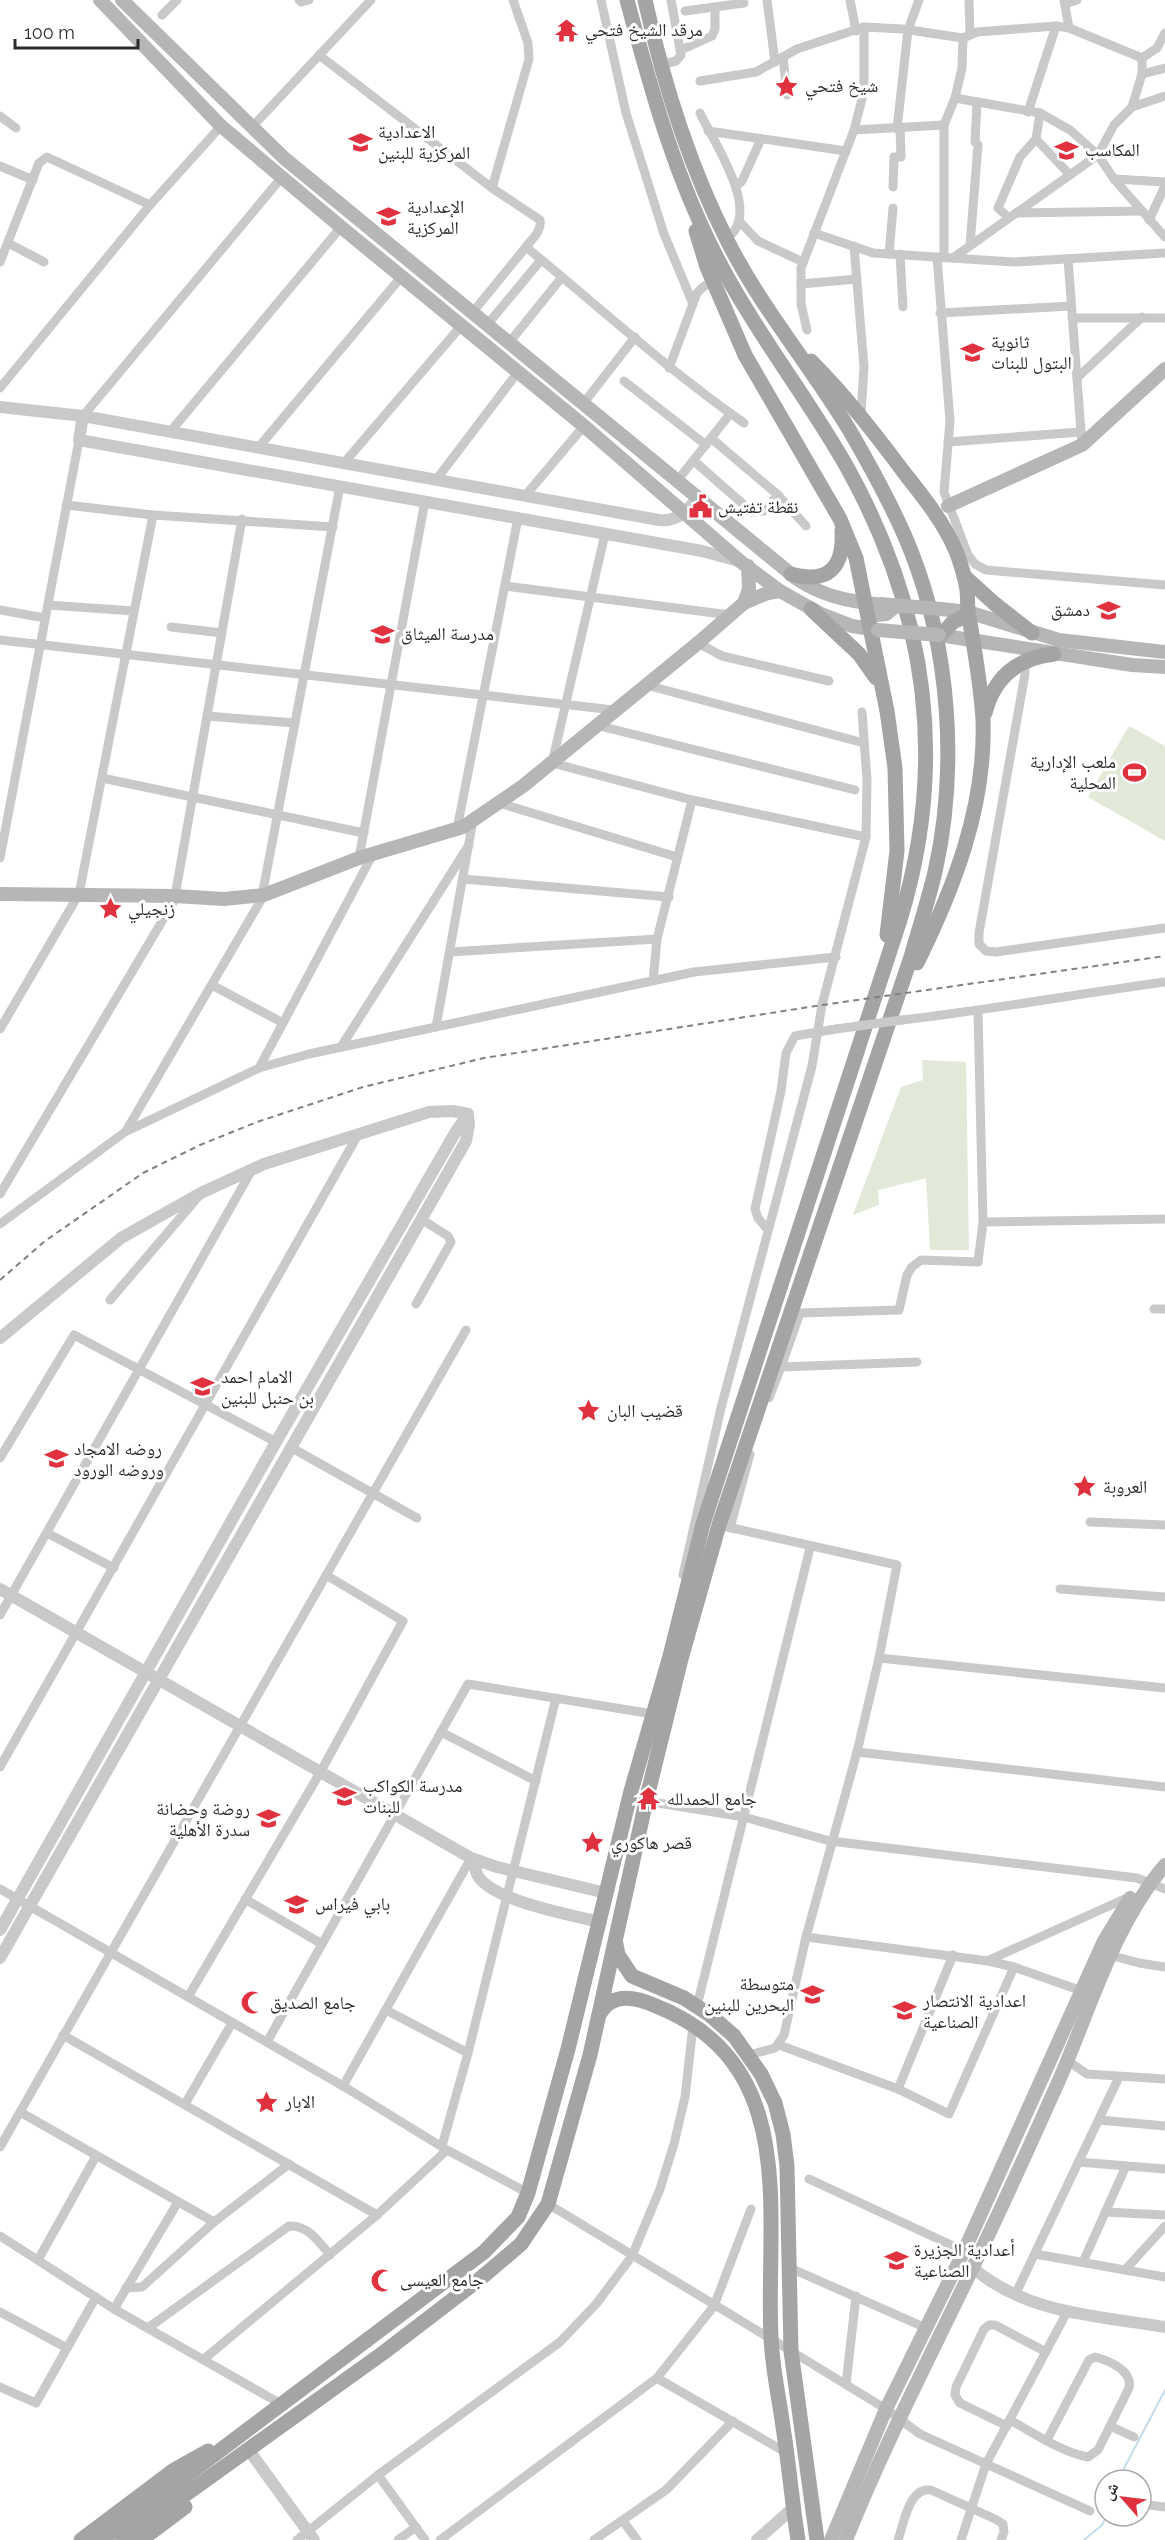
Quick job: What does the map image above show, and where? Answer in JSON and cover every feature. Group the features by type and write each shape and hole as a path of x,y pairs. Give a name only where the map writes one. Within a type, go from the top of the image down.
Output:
{"main road":[{"path":"100,0 156,61 221,126 780,591 842,623 874,616 896,606 941,609 968,614 1059,640 1162,651"},
{"path":"122,0 293,166 808,587 874,616 940,635 1054,654 1132,665 1165,667"},
{"path":"627,0 656,109 758,381 841,522 856,558 874,616 895,768 897,851 888,926 876,988"},
{"path":"645,0 659,65 697,170 726,239 758,295 849,430 898,524 924,589 942,670 946,762 942,826 935,871 897,1017"},
{"path":"156,61 170,48"},
{"path":"141,2540 205,2492 237,2450 281,2404 484,2252 518,2217 528,2193 568,2049 631,1791 677,1628 703,1524 914,870 927,767 926,728 916,651 893,566 848,470 720,278"},
{"path":"786,335 861,415 937,516 964,558 968,614 974,640 983,722"},
{"path":"948,506 1081,439 1165,369"},
{"path":"791,574 814,578 832,570 841,555 841,522"},
{"path":"744,603 749,589 745,564"},
{"path":"964,576 1005,613 1032,633"},
{"path":"0,894 176,896 224,899 263,895 359,858 457,829 499,803 552,763 744,603 758,596 780,591"},
{"path":"811,609 859,654 882,687"},
{"path":"940,635 953,622 968,614"},
{"path":"101,2540 383,2353 481,2278 521,2244 548,2204 590,2055 646,1801 681,1659 897,1017 962,856 977,789 983,722 988,702 999,681 1014,666 1025,660 1054,654"},
{"path":"831,2540 886,2409 964,2251 1082,1991 1150,1882 1165,1865"},
{"path":"846,2540 898,2419 973,2268 1068,2061 1105,1954 1109,1931 1131,1896 1150,1882"},
{"path":"616,1941 618,1955 632,1976 670,1991 697,2006 722,2025 749,2055 766,2084 779,2118 785,2149 792,2351 818,2540"},
{"path":"599,2016 606,2005 615,2000 635,1998 663,2008 693,2026 721,2050 751,2093 763,2125 769,2154 771,2338 798,2540"},
{"path":"568,2049 590,2055"},
{"path":"751,2093 766,2084"},
{"path":"372,2337 383,2353"},
{"path":"81,2540 174,2470 211,2449 237,2450"},
{"path":"122,2540 185,2486"}],"street":[{"path":"162,15 177,0"},
{"path":"299,0 301,2 309,0"},
{"path":"252,127 371,0"},
{"path":"492,188 529,59 528,42 513,0"},
{"path":"601,0 626,113 664,234 693,304"},
{"path":"659,65 676,61 681,55 671,0"},
{"path":"767,0 787,95"},
{"path":"807,330 801,304 803,261 854,130 864,92 860,29 850,0"},
{"path":"893,187 894,157 901,157 899,129 908,30 919,0"},
{"path":"969,0 962,68 955,98 944,125 944,257 940,313 950,421 944,492 964,558 986,570 1165,585"},
{"path":"1069,28 1064,2 1077,0"},
{"path":"685,11 744,3"},
{"path":"681,50 712,36 715,29 715,7"},
{"path":"700,81 756,72 813,43 860,29 908,30 967,37 976,32 1056,26 1069,28 1142,58"},
{"path":"1028,112 1056,26"},
{"path":"1142,58 1157,48 1165,33"},
{"path":"319,55 492,188 540,220 541,226 538,232 472,313"},
{"path":"1132,107 1142,74 1142,58"},
{"path":"1142,74 1165,68"},
{"path":"944,257 970,245 1098,156 1114,124 1132,107 1165,96"},
{"path":"955,98 1040,113 1070,130 1098,156 1114,179 1165,237"},
{"path":"970,245 978,156 978,146 975,142 977,102"},
{"path":"700,113 736,186 741,211 740,222 735,232 726,239"},
{"path":"1040,113 1036,139 1020,157 998,208 1013,215 1142,212"},
{"path":"0,116 16,128"},
{"path":"854,130 944,125"},
{"path":"0,388 150,205 221,126"},
{"path":"708,132 846,151"},
{"path":"736,186 742,181 761,139"},
{"path":"1036,139 1070,175"},
{"path":"0,262 39,164 47,157 150,205"},
{"path":"0,166 33,180"},
{"path":"0,858 83,416 282,177"},
{"path":"1114,179 1165,180 1149,220"},
{"path":"890,254 892,208"},
{"path":"740,222 758,241 803,261"},
{"path":"170,432 341,227"},
{"path":"814,234 873,253 1014,262 1165,253"},
{"path":"8,243 44,262"},
{"path":"854,246 864,367 861,415"},
{"path":"526,247 669,368 744,423"},
{"path":"900,254 903,307"},
{"path":"948,442 1081,439 1068,259"},
{"path":"487,325 541,260"},
{"path":"258,448 402,276"},
{"path":"509,343 562,277"},
{"path":"669,368 700,290 720,278"},
{"path":"801,285 857,279"},
{"path":"940,313 1071,306"},
{"path":"1077,378 1142,317"},
{"path":"1072,318 1165,318"},
{"path":"344,464 461,326"},
{"path":"582,404 635,337"},
{"path":"436,480 518,372"},
{"path":"624,381 709,441 778,495 806,526"},
{"path":"0,407 83,416 659,520 674,520 698,498"},
{"path":"677,481 730,414"},
{"path":"525,496 584,426"},
{"path":"79,440 723,555 745,564"},
{"path":"694,461 752,512 764,511 778,495"},
{"path":"125,1132 263,895 340,486"},
{"path":"359,858 425,501"},
{"path":"66,505 153,515 242,519 333,527"},
{"path":"0,1029 79,894 153,515"},
{"path":"457,829 518,518"},
{"path":"0,1194 176,896 242,519"},
{"path":"605,534 552,763 692,800 866,837"},
{"path":"505,586 730,615"},
{"path":"48,605 134,611"},
{"path":"0,610 45,618"},
{"path":"171,627 222,633"},
{"path":"0,640 614,710"},
{"path":"698,643 723,656 829,681"},
{"path":"1025,660 1025,674 979,933 980,944 986,951 996,952 1165,928"},
{"path":"645,685 864,743"},
{"path":"677,1628 680,1589 695,1519 767,1229 812,1066 822,1005 866,837 867,780 862,712"},
{"path":"207,716 295,723"},
{"path":"596,725 855,790"},
{"path":"102,778 364,833"},
{"path":"653,981 657,939 692,800"},
{"path":"499,803 677,857"},
{"path":"436,1027 473,820"},
{"path":"340,1047 469,845"},
{"path":"259,1068 373,854"},
{"path":"463,879 669,897"},
{"path":"450,952 657,939"},
{"path":"0,1224 125,1132 259,1068 340,1047 694,972 836,957"},
{"path":"767,1229 758,1218 755,1209 781,1091 786,1053 795,1036 897,1017 978,1012 1094,991 1165,982"},
{"path":"212,985 283,1023"},
{"path":"749,2055 771,2050 779,2045 784,2035 830,1841 857,1752 879,1658 897,1565 810,1548 724,1526 782,1367 796,1312 899,1310 907,1275 912,1267 921,1260 978,1262 983,1222 978,1012"},
{"path":"0,1338 129,1232 253,1168 429,1112 453,1111 468,1114 418,1214 292,1448 0,1958"},
{"path":"0,1767 78,1633 359,1133"},
{"path":"0,1615 253,1168"},
{"path":"110,1300 201,1193"},
{"path":"416,1304 451,1242 448,1236 418,1214"},
{"path":"0,1930 276,1442 418,1214"},
{"path":"983,1222 1165,1219"},
{"path":"1155,1310 1165,1309"},
{"path":"0,2147 466,1330"},
{"path":"0,1458 74,1335 276,1442"},
{"path":"782,1367 916,1362"},
{"path":"292,1448 417,1518"},
{"path":"1090,1522 1165,1525"},
{"path":"47,1533 114,1568"},
{"path":"697,2006 810,1548"},
{"path":"188,1997 321,1771 403,1621 326,1575"},
{"path":"199,1579 213,1587"},
{"path":"0,1589 474,1859 606,1893"},
{"path":"1060,1589 1165,1597"},
{"path":"879,1658 1165,1688"},
{"path":"267,2042 468,1684 653,1714"},
{"path":"204,2360 377,2215 444,2148 556,1698"},
{"path":"441,1732 536,1781"},
{"path":"0,1746 9,1751"},
{"path":"857,1752 1165,1787"},
{"path":"646,1801 744,1817 830,1841 1137,1878 1165,1889"},
{"path":"474,1859 477,1876 506,1897 532,1906 600,1922"},
{"path":"343,2086 474,1859"},
{"path":"0,1889 343,2086 444,2148 528,2193"},
{"path":"988,1960 1131,1896"},
{"path":"245,1899 322,1944"},
{"path":"806,1937 988,1960 1014,1966 1082,1991"},
{"path":"1105,1954 1165,1967"},
{"path":"898,2090 953,1955"},
{"path":"779,2045 898,2090 950,2114 1014,1966"},
{"path":"386,2010 468,2053"},
{"path":"185,2104 232,2023"},
{"path":"297,2540 311,2536 378,2475 560,2342 597,2303 632,2256 660,2190 674,2144 688,2073 693,2026"},
{"path":"63,2035 377,2215"},
{"path":"1068,2061 1077,2069 1088,2074 1165,2079"},
{"path":"1015,2295 1119,2077"},
{"path":"20,2112 214,2222"},
{"path":"1099,2120 1165,2126"},
{"path":"38,2260 96,2156"},
{"path":"1078,2162 1165,2169"},
{"path":"126,2288 142,2287 214,2222 289,2164"},
{"path":"1083,2262 1126,2166"},
{"path":"809,2179 964,2251"},
{"path":"114,2309 178,2202"},
{"path":"548,2204 846,2384 920,2434 1090,2511"},
{"path":"440,2540 657,2378 714,2306 751,2209"},
{"path":"1105,2212 1165,2215"},
{"path":"148,2328 289,2226 298,2226 307,2230 330,2255"},
{"path":"1125,2270 1165,2226"},
{"path":"0,2236 114,2309 281,2404"},
{"path":"1035,2254 1165,2277"},
{"path":"788,2267 926,2328"},
{"path":"973,2268 1015,2295 1036,2304 1067,2312 1165,2327"},
{"path":"846,2384 856,2296"},
{"path":"0,2387 36,2403 96,2297"},
{"path":"0,2312 67,2348"},
{"path":"961,2540 986,2464 1067,2312"},
{"path":"1046,2352 995,2325 989,2325 984,2329 956,2386 955,2395 960,2403 1079,2456 1088,2457 1098,2450 1110,2426 1131,2380 1128,2374 1095,2357 1089,2360 1047,2440"},
{"path":"657,2378 787,2453"},
{"path":"594,2540 666,2490 733,2421"},
{"path":"1110,2426 1134,2437"},
{"path":"237,2450 311,2536"},
{"path":"378,2475 425,2540"},
{"path":"898,2540 913,2498 918,2491 931,2490 1003,2524 1004,2532 1000,2540"},
{"path":"757,2540 793,2508"},
{"path":"623,2521 637,2540"},
{"path":"398,2540 416,2527"}],"green space":[{"name":"ملعب الإدارية المحلية","path":"1129,726 1165,746 1165,841 1088,797"},
{"path":"922,1060 966,1062 969,1250 930,1250 926,1178 878,1190 879,1205 853,1215 901,1087 923,1080"}],"waterway":[{"path":"1124,2468 1165,2390"},
{"path":"1084,2540 1098,2528"}],"railway":[{"path":"0,1280 45,1241 143,1173 200,1145 257,1122 363,1087 484,1058 822,1005 1165,956"}],"place":[{"name":"مرقد الشيخ فتحي","path":"567,30"},
{"name":"شيخ فتحي","path":"787,86"},
{"name":"الاعدادية المركزية للبنين","path":"360,142"},
{"name":"المكاسب","path":"1067,150"},
{"name":"الإعدادية المركزية","path":"389,217"},
{"name":"ثانوية البتول للبنات","path":"973,352"},
{"name":"نقطة تفتيش","path":"700,507"},
{"name":"دمشق","path":"1108,610"},
{"name":"مدرسة الميثاق","path":"383,634"},
{"name":"ملعب الإدارية المحلية","path":"1134,772"},
{"name":"زنجيلي","path":"110,909"},
{"name":"الامام احمد بن حنبل للبنين","path":"203,1387"},
{"name":"قضيب البان","path":"589,1411"},
{"name":"روضه الامجاد وروضه الورود","path":"56,1459"},
{"name":"العروبة","path":"1085,1487"},
{"name":"مدرسة الكواكب للبنات","path":"345,1796"},
{"name":"جامع الحمدلله","path":"649,1799"},
{"name":"روضة وحضانة سدرة الأهلية","path":"268,1819"},
{"name":"قصر هاكوري","path":"593,1843"},
{"name":"بابي فيراس","path":"297,1904"},
{"name":"متوسطة البحرين للبنين","path":"812,1994"},
{"name":"جامع الصديق","path":"252,2003"},
{"name":"اعدادية الانتصار الصناعية","path":"905,2011"},
{"name":"الابار","path":"267,2102"},
{"name":"أعدادية الجزيرة الصناعية","path":"896,2260"},
{"name":"جامع العيسى","path":"382,2280"}]}
